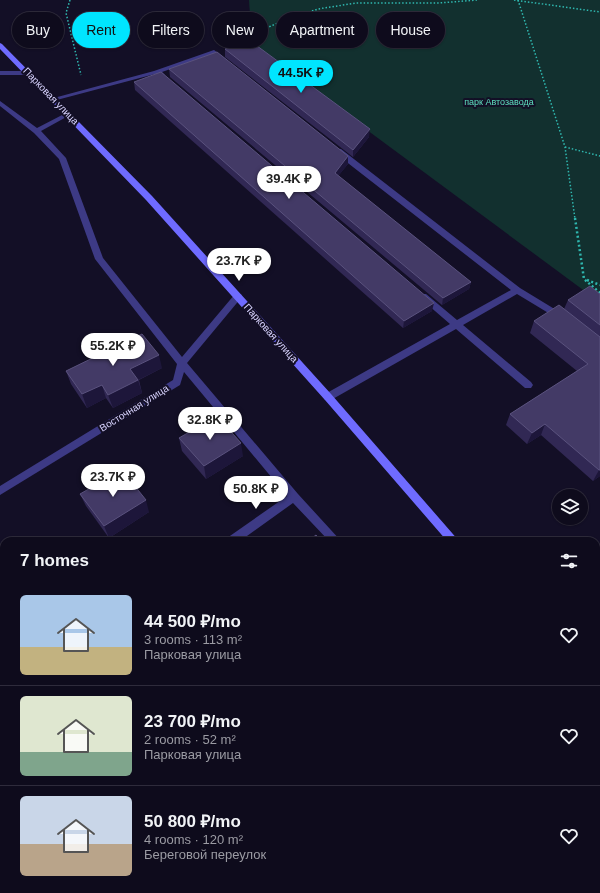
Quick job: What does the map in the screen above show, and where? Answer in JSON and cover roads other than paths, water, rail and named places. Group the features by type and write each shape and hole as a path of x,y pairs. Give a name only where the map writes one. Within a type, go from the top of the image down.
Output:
{"street":[{"name":"Парковая улица","path":"0,45 150,198 450,537"},
{"path":"53,99 156,72 214,52 230,66"},
{"path":"156,72 172,82"},
{"path":"0,73 28,73"},
{"path":"0,103 37,131 62,158 99,259 182,363 294,497 332,537"},
{"path":"37,131 68,114"},
{"path":"334,147 516,290 558,314 570,324"},
{"path":"328,397 516,290"},
{"path":"419,293 528,385"},
{"name":"Восточная улица","path":"0,491 177,382 182,363 238,296"},
{"path":"237,537 294,497"}],"park label":[{"name":"парк Автозавода","path":"499,102"}]}
